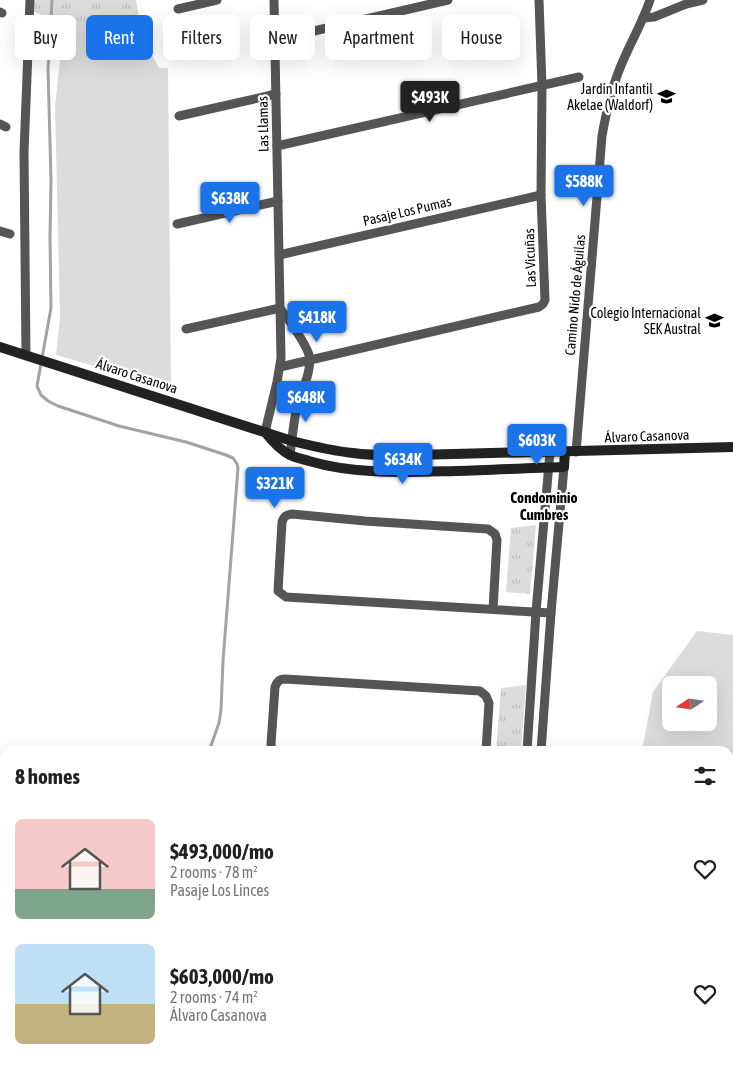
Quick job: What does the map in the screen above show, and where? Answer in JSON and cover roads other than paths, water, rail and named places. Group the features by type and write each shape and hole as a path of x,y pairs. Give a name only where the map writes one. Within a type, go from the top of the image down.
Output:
{"street":[{"path":"30,0 24,152 31,356"},
{"path":"178,9 216,0"},
{"name":"Las Llamas","path":"274,0 274,15"},
{"path":"315,31 448,0"},
{"name":"Las Vicuñas","path":"280,367 541,306 545,300 541,195 542,86 539,0"},
{"name":"Camino Nido de Águilas","path":"576,452 602,136 615,80 650,0"},
{"path":"643,18 654,17 686,4 703,0"},
{"name":"Las Llamas","path":"265,432 274,398 281,350 275,60"},
{"path":"277,146 579,78"},
{"path":"179,116 276,94"},
{"name":"Pasaje Los Pumas","path":"279,255 541,195"},
{"path":"177,224 278,201"},
{"path":"0,231 10,234"},
{"path":"186,329 280,308 303,343 310,361 296,412 290,455"},
{"name":"Álvaro Casanova","path":"0,347 292,441 353,454 576,452 733,447"},
{"name":"Álvaro Casanova","path":"265,432 273,442 290,455 323,465 354,470 426,472 564,467"},
{"path":"527,746 536,612 550,452"},
{"path":"541,746 565,452"},
{"path":"493,609 496,540 495,534 488,529 292,514 286,515 283,518 278,591 286,597 551,613"},
{"path":"271,746 275,687 278,681 285,679 480,691 486,696 488,703 486,746"}],"waterway":[{"path":"52,0 48,69 51,180 51,308 37,386 41,395 58,406 119,426 186,442 233,458 237,464 221,710 219,723 211,746"}],"place":[{"name":"Jardín Infantil Akelae (Waldorf)","path":"667,97"},
{"name":"Colegio Internacional SEK Austral","path":"715,321"}],"district":[{"name":"Condominio Cumbres","path":"544,506"}]}
